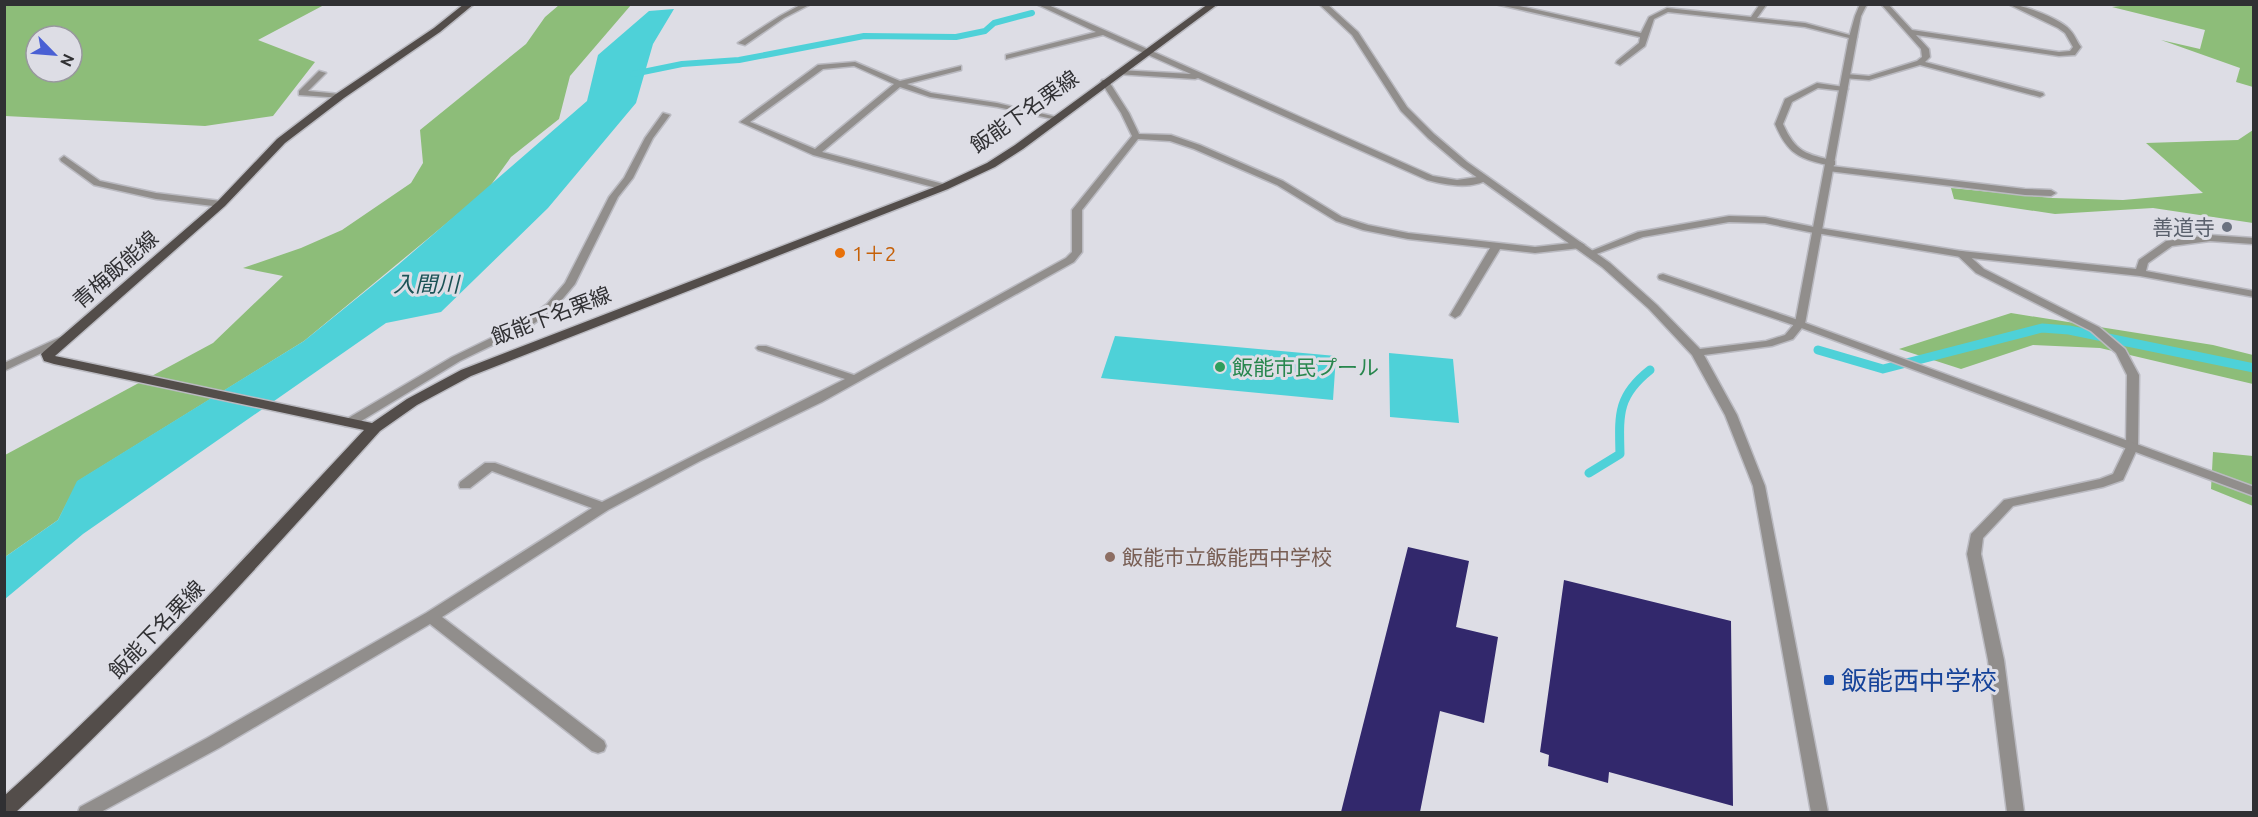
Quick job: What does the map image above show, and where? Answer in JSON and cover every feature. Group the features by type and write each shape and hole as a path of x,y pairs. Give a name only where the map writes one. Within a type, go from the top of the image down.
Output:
{"main road":[{"name":"青梅飯能線","path":"375,428 49,358 51,350 116,297 221,204 281,141 339,96 437,30 470,4"},
{"name":"飯能下名栗線","path":"4,810 59,760 188,631 375,428 412,402 466,372 944,187 991,165 1214,4"}],"street":[{"path":"742,43 782,17 808,4"},
{"path":"1039,4 1430,178 1445,183 1461,184 1484,179"},
{"path":"1322,4 1355,34 1404,109 1416,123 1484,179 1591,254 1653,308 1696,354 1731,416 1759,486 1820,813"},
{"path":"1498,4 1644,36"},
{"path":"1753,19 1764,4"},
{"path":"1696,354 1768,344 1789,337 1800,324 1853,37 1858,16 1864,4"},
{"path":"1846,76 1869,78 1920,63 1926,57 1925,49 1884,4"},
{"path":"1909,32 2059,54 2073,53 2077,47 2068,32 2061,26 2011,4"},
{"path":"1620,63 1642,44 1651,18 1667,10 1805,25 1853,37"},
{"path":"1009,57 1102,33"},
{"path":"1920,63 2040,95"},
{"path":"944,187 816,153 744,122 821,67 855,64 930,95 997,105 1057,118"},
{"path":"816,153 899,84 958,68"},
{"path":"1119,72 1202,77"},
{"path":"322,73 302,93 339,96"},
{"path":"1105,82 1125,113 1136,136"},
{"path":"1845,89 1817,86 1788,101 1779,124 1786,143 1800,155 1831,166 2025,192 2051,193"},
{"path":"349,423 456,359 524,326 551,306 570,284 614,196 627,178 649,138 666,115"},
{"path":"1136,136 1171,138 1197,147 1280,183 1352,224 1408,236 1542,250 1580,245"},
{"path":"86,813 213,743 431,617 603,507 855,379 1070,260 1077,252 1077,210 1136,136"},
{"path":"64,159 97,183 156,196 221,204"},
{"path":"1591,254 1641,234 1729,219 1765,220 1961,254 2140,273 2253,294"},
{"path":"2140,273 2143,262 2169,243 2211,238 2253,242"},
{"path":"1455,315 1497,245"},
{"path":"1961,254 1980,271 2095,329 2121,351 2133,375 2132,447 2118,477 2103,483 2009,503 1976,537 1974,554 1996,660 2016,813"},
{"path":"1663,277 1800,324 2253,492"},
{"path":"4,368 65,338"},
{"path":"762,348 855,379"},
{"path":"465,484 490,466 603,507"},
{"path":"431,617 598,746"}],"green space":[{"path":"2136,4 2253,5 2253,87 2236,82 2240,68 2161,40 2200,49 2205,30 2112,7"},
{"path":"4,5 324,5 258,40 315,62 273,116 205,126 5,116"},
{"path":"559,5 631,5 570,76 559,119 511,157 488,189 304,341 78,481 58,520 5,557 5,455 213,343 283,276 243,268 301,248 342,230 411,183 423,163 420,130 526,44 545,17"},
{"path":"2253,130 2253,223 2153,208 2055,214 1954,199 1951,188 2052,198 2123,200 2203,193 2146,143 2238,140"},
{"path":"2011,313 2213,345 2253,355 2253,384 2100,348 2033,345 1961,369 1899,349"},
{"path":"2213,452 2253,456 2253,506 2211,489"}],"water":[{"name":"入間川","path":"674,9 653,44 636,103 548,208 441,312 386,323 83,534 5,599 5,557 58,520 77,481 304,341 398,265 587,101 598,55 649,11"},
{"name":"飯能市民プール","path":"1115,336 1336,356 1333,400 1101,378"},
{"path":"1389,353 1453,359 1459,423 1390,417"}],"building":[{"path":"1408,547 1469,561 1456,627 1498,637 1484,723 1440,711 1420,812 1341,812"},
{"path":"1564,580 1731,621 1733,806 1609,772 1608,783 1548,766 1549,755 1540,752"}],"waterway":[{"path":"633,74 682,64 739,60 864,36 956,37 985,31 994,23 1032,13"},
{"path":"1818,350 1883,369 2042,328 2069,330 2254,368"},
{"path":"1589,473 1620,454 1622,407 1631,389 1650,370"}],"place":[{"name":"善道寺","path":"2227,227"},
{"name":"1＋2","path":"840,253"},
{"name":"飯能市民プール","path":"1220,367"},
{"name":"飯能市立飯能西中学校","path":"1110,557"},
{"name":"飯能西中学校","path":"1829,680"}]}
